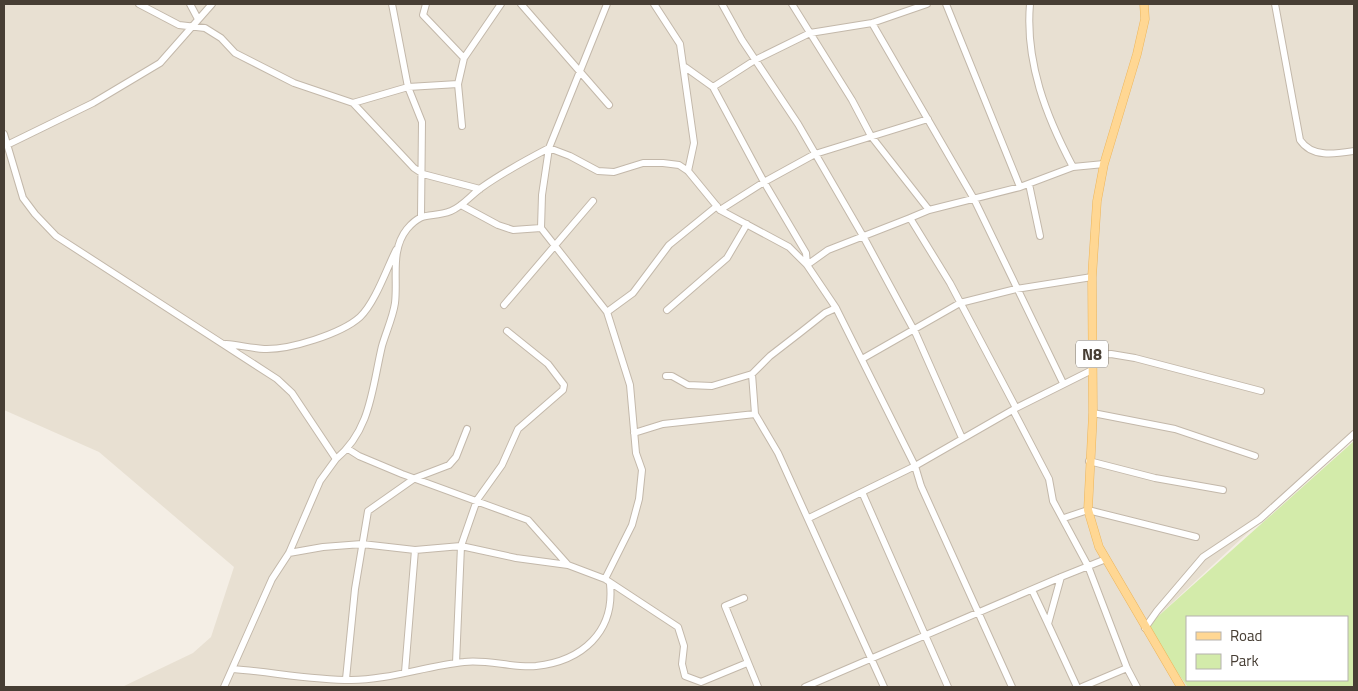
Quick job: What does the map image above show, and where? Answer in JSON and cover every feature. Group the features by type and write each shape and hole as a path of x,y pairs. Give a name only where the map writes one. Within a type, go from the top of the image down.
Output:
{"main road":[{"name":"N8","path":"1144,4 1145,19 1137,54 1104,164 1097,201 1092,277 1093,413 1089,461 1088,510 1094,535 1106,560 1181,687"}],"street":[{"path":"139,4 179,24 205,28 221,38 235,53 294,83 353,103 414,168 423,174 480,189"},
{"path":"190,4 198,19"},
{"path":"7,145 93,103 160,63 212,4"},
{"path":"392,4 408,87 422,122 423,174 421,216"},
{"path":"426,4 423,14 464,58"},
{"path":"462,126 458,84 464,58 501,4"},
{"path":"521,4 609,105"},
{"path":"605,579 632,525 639,499 642,470 636,453 630,385 608,312 541,228 542,195 549,148 607,4"},
{"path":"654,4 680,44 685,67 694,143 688,171"},
{"path":"722,4 815,154 863,236 914,329 962,438"},
{"path":"792,4 871,136 929,210"},
{"path":"713,87 755,60 810,33 872,24 927,4"},
{"path":"946,4 1020,187"},
{"path":"1030,4 1028,29 1031,61 1052,127 1073,166"},
{"path":"1275,4 1300,140 1313,151 1329,154 1354,151"},
{"path":"872,24 974,199 1063,383"},
{"path":"685,67 713,87 764,182 806,253 807,265"},
{"path":"353,103 408,87 458,84"},
{"path":"608,312 633,293 669,245 719,208 815,154 928,118"},
{"path":"4,134 23,198 56,236 277,379 292,393 336,459"},
{"path":"222,343 265,349 288,347 337,331 360,316 374,295 406,230 421,216 441,214 461,205 480,189 549,148 570,156 598,171 614,172 643,163 663,162 679,165 688,171 719,208 789,247 807,265 836,308 862,359 869,378 906,444 921,486 1012,687"},
{"path":"807,265 828,250 929,210 1020,187 1073,166 1104,164"},
{"path":"1029,184 1040,236"},
{"path":"504,305 593,201"},
{"path":"461,205 498,225 513,230 541,228"},
{"path":"910,218 950,283 1049,479 1053,501 1064,518 1088,566 1127,668 1137,687"},
{"path":"667,310 727,258 747,224"},
{"path":"224,687 272,579 289,553 320,481 336,459 348,449 358,435 371,404 382,346 395,303 395,267 399,243"},
{"path":"862,359 960,303 1016,289 1092,277"},
{"path":"666,376 672,376 688,385 712,386 752,374 778,350 825,313 836,308"},
{"path":"456,663 461,546 477,500 502,465 518,429 563,390 564,385 548,364 507,331"},
{"path":"1092,355 1111,354 1135,358 1261,391"},
{"path":"809,518 915,466 1015,409 1063,383 1092,370"},
{"path":"752,374 755,414 778,453 809,518 884,687"},
{"path":"1093,413 1175,429 1254,456"},
{"path":"634,433 663,424 755,414"},
{"path":"346,679 354,589 368,510 415,478 449,465 456,457 467,429"},
{"path":"1145,628 1203,557 1260,519 1354,434"},
{"path":"348,449 359,456 528,520 568,565"},
{"path":"1089,461 1155,478 1222,490"},
{"path":"862,492 948,687"},
{"path":"1064,518 1088,510 1196,537"},
{"path":"289,553 362,544 415,550 461,546 516,558 568,565 605,579 678,627 684,646 682,664 685,676 702,682 747,663"},
{"path":"405,672 415,550"},
{"path":"805,687 820,684 871,658 924,635 1106,560"},
{"path":"1048,624 1061,577"},
{"path":"233,669 346,679 405,672 456,663 535,666 571,657 599,636 605,625 612,598 610,584"},
{"path":"1032,590 1077,687"},
{"path":"744,598 725,606 758,687"},
{"path":"1082,687 1127,668"}],"shaded area":[{"path":"4,4 1354,4 1354,434 1158,616 1190,687 122,687 193,653 211,637 234,567 99,452 4,410"}],"green space":[{"path":"1354,441 1354,687 1188,687 1145,628"}]}
